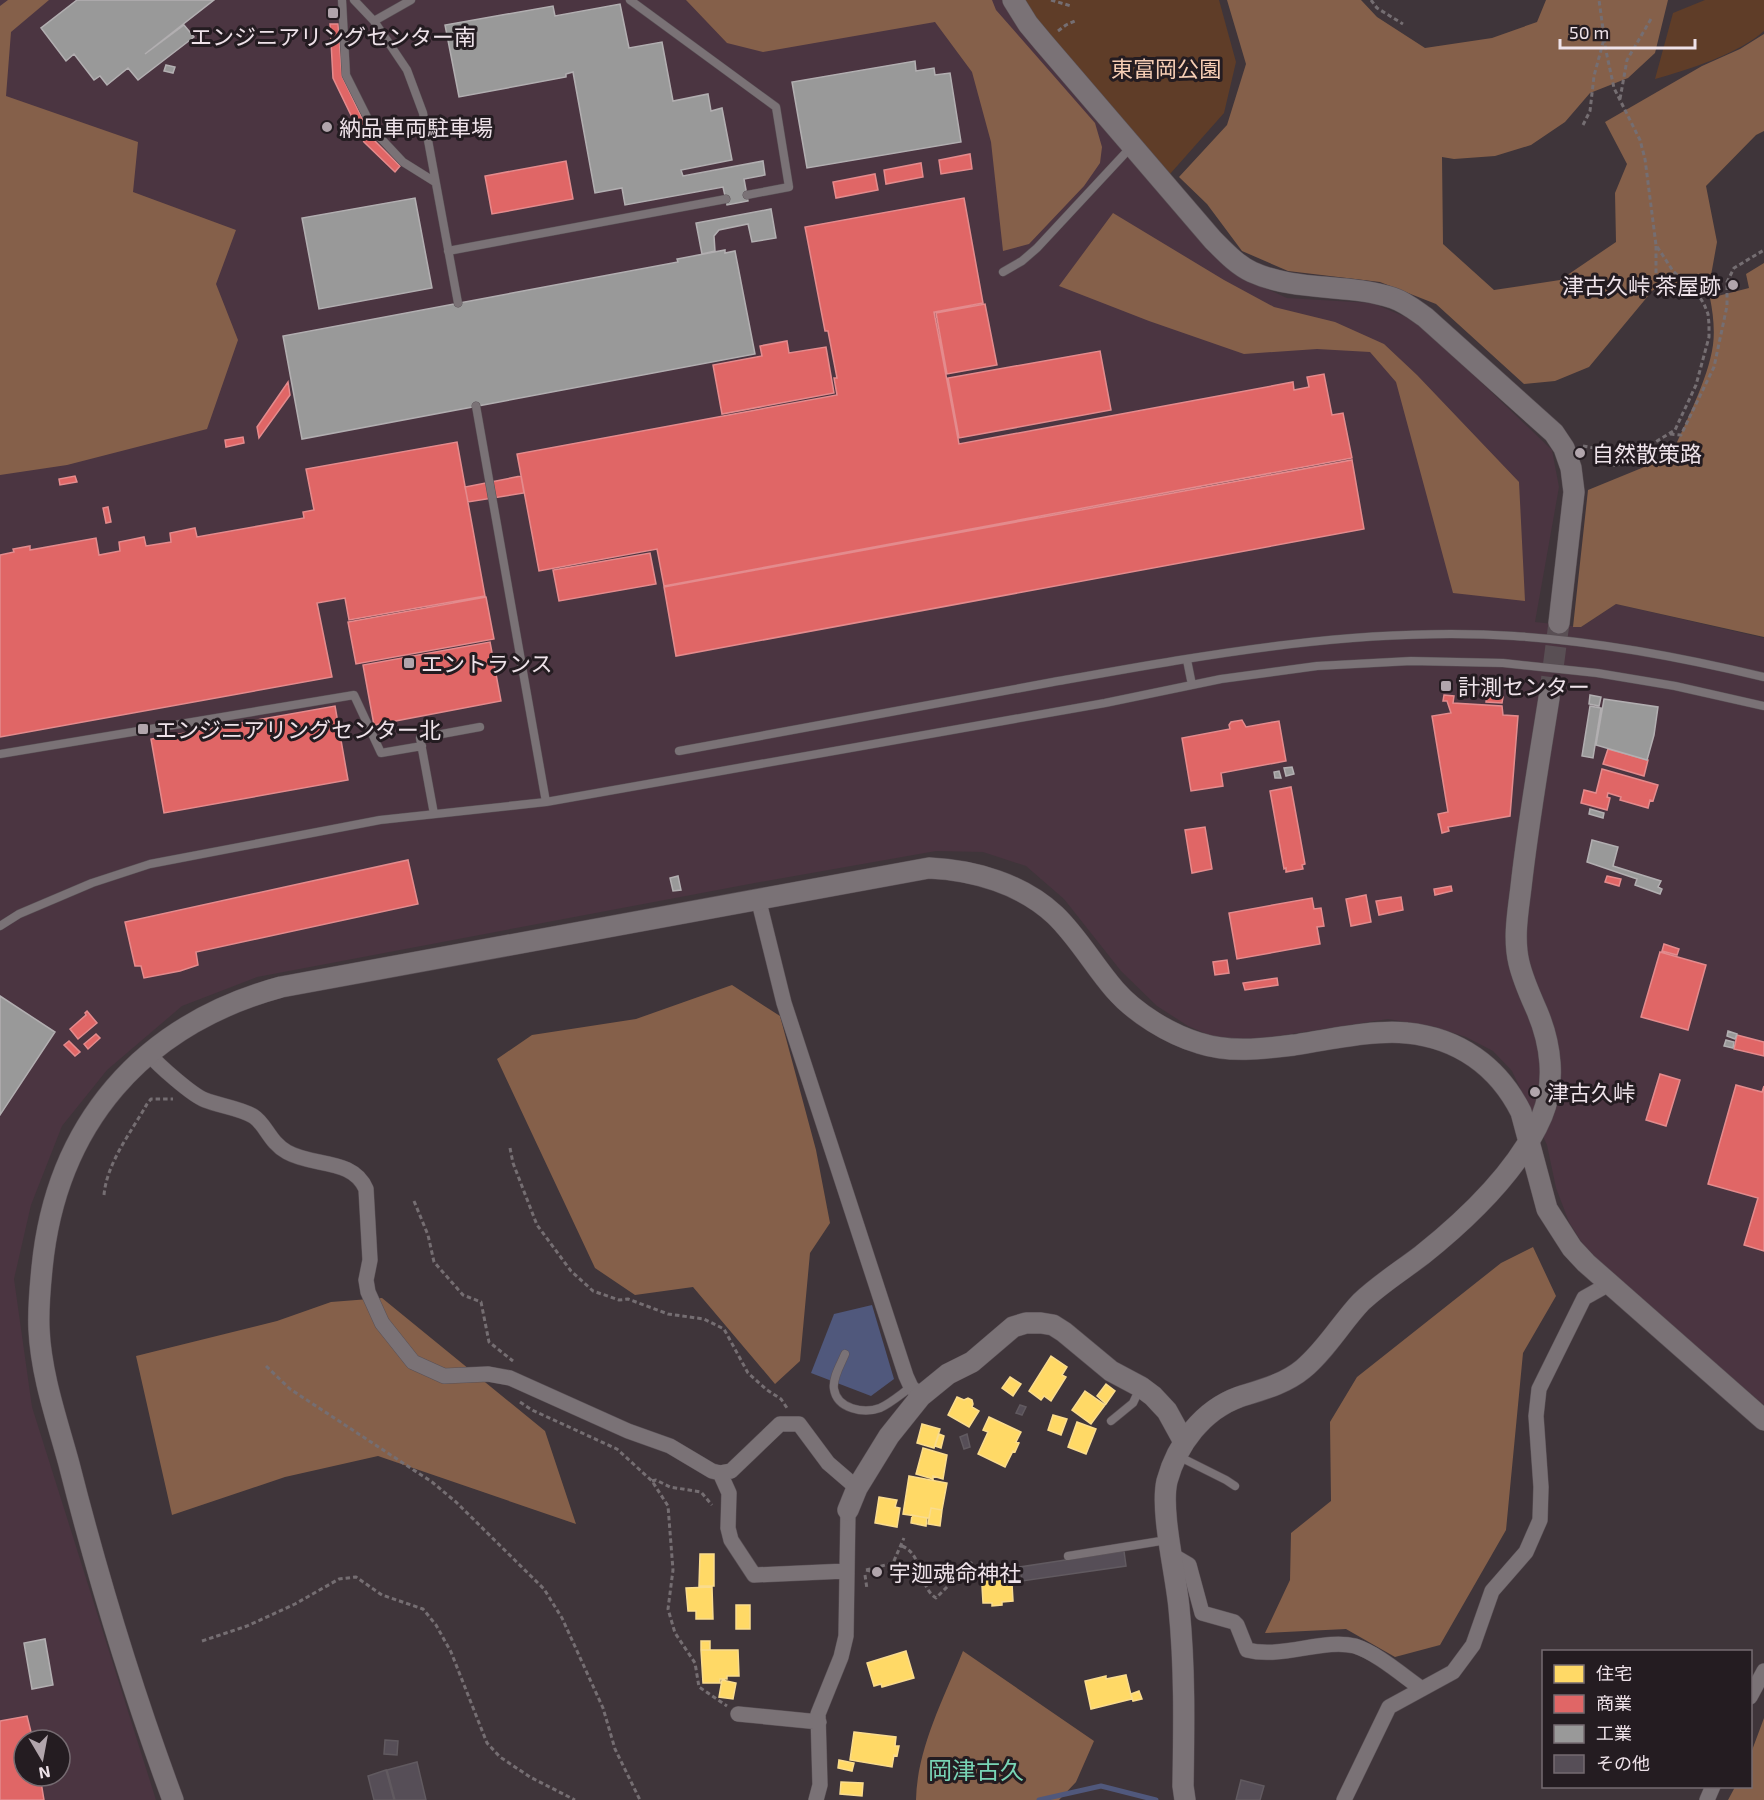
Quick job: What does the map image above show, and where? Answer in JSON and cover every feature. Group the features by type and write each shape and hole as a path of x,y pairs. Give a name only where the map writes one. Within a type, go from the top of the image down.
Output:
{"street":[{"path":"1013,0 1028,24 1230,257 1250,272 1265,277 1394,298 1412,307 1554,433 1564,448 1571,468 1574,492 1559,623"},
{"path":"1185,1800 1183,1786 1185,1700 1183,1653 1165,1502 1167,1481 1181,1449 1203,1420 1219,1406 1285,1381 1303,1370 1359,1304 1422,1254 1478,1205 1529,1142 1547,1099 1551,1064 1547,1038 1518,960 1516,931 1549,698"},
{"path":"173,1800 95,1566 41,1357 38,1303 44,1249 59,1183 83,1131 116,1085 149,1054 192,1022 255,994 281,987 929,868 970,872 1022,892 1054,914 1116,991 1149,1018 1198,1043 1242,1049 1268,1048 1380,1033 1405,1032 1449,1042 1482,1062 1503,1084 1521,1112 1547,1209 1579,1256 1764,1420"},
{"path":"758,898 784,1003 916,1392"},
{"path":"149,1054 203,1100 255,1117 276,1145 299,1159 348,1168 357,1174 366,1189 370,1260 366,1280 368,1292 382,1323 413,1362 444,1376 488,1374 510,1378 628,1431 670,1446 712,1471 720,1473 730,1471 780,1424 799,1424 828,1462 856,1488"},
{"path":"1344,1800 1389,1707 1453,1672 1473,1646 1492,1591 1526,1552 1540,1520 1541,1487 1536,1416 1539,1389 1584,1298 1609,1284"},
{"path":"816,1800 820,1785 818,1714 841,1657 846,1636 848,1510 856,1488 916,1392 972,1362 1013,1327 1026,1323 1041,1323 1059,1328 1112,1371 1153,1396 1167,1411 1181,1449"},
{"path":"720,1473 730,1498 728,1528 731,1540 754,1575 846,1571"},
{"path":"1171,1547 1189,1565 1202,1612 1234,1622 1247,1650 1262,1654 1339,1645 1353,1646 1369,1652 1422,1689"},
{"path":"1752,1693 1764,1671"},
{"path":"738,1714 819,1722"}],"lane":[{"path":"342,0 346,75 374,132 403,162 435,182"},
{"path":"354,0 374,21 407,70 423,113 458,303"},
{"path":"374,21 411,0"},
{"path":"630,0 776,107 789,187 747,195"},
{"path":"1003,272 1022,261 1037,248 1132,146"},
{"path":"448,251 726,199"},
{"path":"476,406 546,802"},
{"path":"679,751 1187,660 1255,649 1344,639 1393,636 1514,636 1672,658 1764,677"},
{"path":"1187,660 1192,685"},
{"path":"0,926 19,914 92,883 150,864 380,820 546,802 1105,703 1192,685 1317,666 1411,661 1503,663 1608,675 1675,686 1764,706"},
{"path":"0,754 354,695 381,753 422,746"},
{"path":"434,814 420,738 480,727"},
{"path":"845,1353 834,1382 834,1389 836,1396 857,1411 881,1407 916,1392"},
{"path":"1112,1421 1133,1403 1141,1387"},
{"path":"1181,1449 1234,1486"},
{"path":"1068,1556 1171,1547"}],"path":[{"path":"1051,0 1071,6"},
{"path":"1371,0 1377,8 1403,24"},
{"path":"1599,0 1610,70 1620,101 1636,132 1645,159 1656,245 1656,287"},
{"path":"1620,101 1627,60 1651,19"},
{"path":"1583,125 1590,111 1594,76 1605,34"},
{"path":"1564,448 1577,445 1599,449 1603,461 1616,466 1675,430 1696,385 1709,337 1708,314 1699,296 1672,271 1656,245"},
{"path":"1668,434 1681,435 1714,367 1727,306 1727,282 1734,268 1764,250"},
{"path":"104,1195 105,1186 115,1161 147,1104 151,1100 160,1098 190,1099 198,1096"},
{"path":"510,1148 513,1163 537,1225 571,1271 592,1291 619,1300 628,1299 668,1314 704,1319 724,1329 748,1373 781,1399 799,1424"},
{"path":"414,1201 428,1235 434,1262 463,1295 482,1302 489,1342"},
{"path":"482,1339 514,1362"},
{"path":"266,1366 290,1389 432,1482 456,1502 544,1589 562,1618 603,1708 615,1749 640,1800"},
{"path":"497,1376 514,1397 532,1410 617,1449 652,1481 668,1506 673,1570 668,1609 675,1633 695,1663 699,1687 738,1714"},
{"path":"652,1481 656,1480 670,1487 701,1492 714,1507 717,1507 722,1498 730,1498"},
{"path":"866,1570 893,1563 904,1538"},
{"path":"902,1546 909,1549 915,1556 927,1588 936,1598 972,1562"},
{"path":"866,1570 874,1572"},
{"path":"866,1570 867,1589"},
{"path":"202,1641 295,1604 339,1579 356,1577 382,1596 423,1609 436,1625 451,1652 487,1743 500,1757 530,1777 575,1800"}],"shaded area":[{"path":"0,0 1003,0 1097,119 1236,275 1287,298 1372,303 1418,322 1552,450 1559,487 1535,622 1581,627 1616,604 1764,638 1764,1405 1591,1257 1569,1222 1556,1188 1547,1145 1512,1071 1493,1051 1466,1037 1435,1027 1388,1019 1253,1040 1216,1038 1188,1026 1157,1006 1121,971 1064,899 1026,866 983,852 936,851 257,977 182,1006 107,1070 62,1126 31,1205 14,1279 32,1407 156,1800 0,1800"},
{"path":"8,0 49,0 11,32 6,96 138,142 133,192 236,230 216,284 238,340 207,429 67,465 0,475 0,6"},
{"path":"686,0 992,0 996,10 1095,123 1102,147 1100,163 1084,186 1029,244 1003,251 991,142 972,72 935,22 763,52 727,43"},
{"path":"1227,0 1361,0 1377,17 1425,48 1492,38 1537,22 1546,0 1668,0 1655,53 1628,78 1590,93 1565,122 1531,145 1495,156 1454,159 1442,157 1443,244 1494,290 1560,280 1616,242 1615,193 1627,164 1605,122 1702,66 1740,49 1764,34 1764,131 1756,135 1706,186 1717,242 1708,292 1653,290 1589,367 1555,381 1524,384 1436,304 1380,282 1288,271 1242,251 1207,204 1179,177 1227,125 1246,64"},
{"path":"1113,213 1224,280 1274,307 1335,322 1384,344 1417,375 1519,482 1525,601 1453,593 1396,382 1370,352 1317,349 1244,354 1149,321 1059,286"},
{"path":"1764,263 1764,637 1616,604 1581,627 1573,627 1588,490 1671,456 1701,387 1710,358 1714,333 1710,298 1749,288 1746,274"},
{"path":"732,985 780,1016 816,1150 830,1223 810,1253 800,1361 775,1384 693,1287 635,1295 595,1268 497,1059 532,1035 636,1019"},
{"path":"1533,1247 1556,1296 1523,1353 1506,1530 1440,1645 1395,1657 1346,1629 1265,1633 1290,1580 1291,1533 1331,1501 1330,1422 1357,1377 1501,1263"},
{"path":"382,1298 545,1431 576,1524 378,1456 285,1477 172,1515 136,1356 277,1321 331,1302"},
{"path":"963,1651 1094,1741 1076,1782 1059,1800 916,1800 926,1742"},
{"path":"1764,1718 1764,1800 1728,1800 1734,1788 1752,1788 1752,1750"}],"green space":[{"name":"東富岡公園","path":"1023,0 1219,0 1236,62 1224,113 1170,174 1039,24"},
{"path":"1705,0 1764,0 1764,31 1728,53 1698,66 1655,79 1673,13"}],"water":[{"path":"872,1305 894,1379 871,1396 811,1373 834,1314"}],"building: 住宅":[{"path":"1051,1356 1067,1367 1062,1375 1066,1377 1051,1401 1044,1396 1041,1400 1029,1391"},
{"path":"1010,1377 1021,1384 1013,1396 1002,1388"},
{"path":"1106,1384 1115,1391 1106,1404 1097,1396"},
{"path":"1085,1391 1105,1405 1091,1424 1072,1410"},
{"path":"957,1397 972,1400 972,1407 979,1411 969,1427 948,1415"},
{"path":"1053,1415 1067,1419 1061,1435 1048,1430"},
{"path":"989,1417 1021,1432 1016,1442 1019,1443 1015,1452 1013,1451 1005,1467 978,1454 988,1432 983,1430"},
{"path":"1077,1422 1096,1429 1086,1454 1068,1447"},
{"path":"922,1424 940,1429 934,1448 917,1443"},
{"path":"939,1434 944,1436 941,1448 935,1446"},
{"path":"923,1448 947,1455 943,1479 933,1476 933,1479 916,1474"},
{"path":"909,1476 947,1483 942,1510 931,1508 929,1518 903,1514"},
{"path":"879,1497 897,1500 895,1507 900,1508 897,1527 875,1523"},
{"path":"931,1508 942,1510 940,1526 928,1524"},
{"path":"912,1515 927,1518 926,1526 911,1523"},
{"path":"700,1554 714,1554 714,1586 699,1586"},
{"path":"1011,1566 1013,1601 992,1606 992,1603 983,1603 981,1568"},
{"path":"712,1587 713,1619 696,1619 696,1611 688,1611 686,1588"},
{"path":"736,1605 750,1605 750,1629 736,1629"},
{"path":"701,1641 710,1641 710,1650 701,1650"},
{"path":"701,1650 738,1650 739,1676 727,1676 727,1679 720,1679 720,1683 703,1683"},
{"path":"906,1651 914,1678 882,1687 881,1684 874,1686 867,1663"},
{"path":"1126,1675 1132,1699 1091,1709 1085,1681 1106,1676 1106,1679"},
{"path":"722,1680 736,1683 733,1699 719,1697"},
{"path":"1139,1691 1142,1699 1133,1701 1131,1694"},
{"path":"854,1732 896,1737 895,1746 899,1746 897,1756 894,1755 892,1767 850,1760"},
{"path":"839,1760 854,1763 852,1771 838,1768"},
{"path":"841,1782 863,1783 862,1796 840,1794"}],"building: 商業":[{"path":"330,24 338,24 342,76 371,137 400,166 395,172 364,142 333,78"},
{"path":"970,154 972,169 941,174 939,160"},
{"path":"566,161 573,199 492,214 485,176"},
{"path":"921,163 923,177 886,184 884,170"},
{"path":"875,174 878,190 836,198 833,182"},
{"path":"964,198 983,303 934,312 959,444 1293,382 1294,390 1309,387 1307,377 1324,374 1332,415 1343,413 1352,458 664,586 657,549 539,571 517,454 837,395 834,378 837,378 828,331 825,331 805,227"},
{"path":"985,304 997,365 947,374 936,313"},
{"path":"787,341 789,353 826,347 834,393 722,414 713,365 762,356 760,346"},
{"path":"1100,351 1111,410 959,438 948,378"},
{"path":"288,382 290,395 259,438 257,427"},
{"path":"243,437 244,443 226,447 225,440"},
{"path":"457,442 485,596 349,620 345,598 317,603 332,677 0,737 0,555 14,552 13,549 30,546 30,550 96,538 99,555 120,551 119,542 144,537 146,546 171,542 170,533 195,528 197,537 304,518 303,512 314,510 306,469"},
{"path":"1352,460 1364,529 676,656 664,587"},
{"path":"75,476 77,482 60,485 59,479"},
{"path":"521,476 524,493 468,502 465,487"},
{"path":"108,507 111,522 106,523 103,508"},
{"path":"650,553 656,584 559,601 553,570"},
{"path":"486,597 494,639 356,664 348,622"},
{"path":"490,642 501,701 374,725 363,665"},
{"path":"1444,695 1454,696 1453,703 1502,706 1503,715 1518,716 1510,816 1448,827 1449,831 1442,833 1438,814 1448,812 1432,716 1451,713 1447,701 1443,701"},
{"path":"1487,695 1503,697 1502,703 1486,702"},
{"path":"335,706 348,780 164,813 151,739"},
{"path":"1242,720 1246,727 1279,721 1286,761 1221,773 1223,786 1191,791 1182,738 1230,729 1231,722"},
{"path":"1608,749 1648,760 1644,776 1603,764"},
{"path":"1602,769 1658,785 1648,808 1620,800 1621,797 1608,793 1607,797 1610,798 1607,810 1581,803 1584,790 1596,793"},
{"path":"1291,787 1305,864 1302,865 1303,869 1286,872 1270,791"},
{"path":"1205,827 1212,869 1192,873 1185,830"},
{"path":"408,860 418,904 196,952 198,965 180,971 144,978 141,966 135,966 125,922"},
{"path":"1607,876 1621,879 1619,886 1605,882"},
{"path":"1451,886 1452,891 1435,895 1434,889"},
{"path":"1366,895 1371,922 1351,926 1346,899"},
{"path":"1401,897 1403,910 1379,915 1376,901"},
{"path":"1312,898 1314,909 1321,908 1324,926 1317,927 1320,944 1237,959 1229,913"},
{"path":"1664,944 1679,949 1677,955 1662,951"},
{"path":"1660,952 1706,965 1688,1030 1641,1017"},
{"path":"1227,960 1229,973 1215,975 1213,962"},
{"path":"1277,978 1278,985 1245,990 1243,983"},
{"path":"87,1011 97,1023 78,1039 70,1029 86,1015"},
{"path":"96,1034 100,1038 88,1049 84,1044"},
{"path":"1737,1035 1764,1042 1764,1056 1734,1049"},
{"path":"69,1041 80,1052 75,1056 64,1045"},
{"path":"1660,1074 1680,1080 1666,1126 1646,1120"},
{"path":"1736,1085 1762,1092 1764,1086 1764,1251 1744,1245 1758,1198 1708,1184"},
{"path":"27,1716 30,1728 12,1728 12,1788 42,1788 44,1800 0,1800 0,1721"}],"building: 工業":[{"path":"77,0 214,0 145,54 184,25 194,37 138,80 128,68 107,85 100,76 94,80 74,54 66,61 41,28"},
{"path":"620,4 629,48 662,42 673,101 708,94 711,111 722,108 732,160 681,170 683,176 763,161 765,175 744,179 748,201 727,205 723,187 625,205 622,188 595,193 573,72 566,74 566,77 459,97 445,25 553,6 555,16"},
{"path":"915,61 916,71 934,68 935,75 950,73 961,142 807,168 792,82"},
{"path":"166,65 175,67 173,73 164,71"},
{"path":"415,198 432,288 319,309 302,218"},
{"path":"771,209 776,238 752,242 748,224 719,230 714,236 715,251 702,254 696,223"},
{"path":"725,250 725,253 735,251 755,354 302,439 283,336 678,262 677,259"},
{"path":"1590,695 1601,697 1599,706 1589,704"},
{"path":"1604,699 1658,707 1647,760 1596,745"},
{"path":"1590,706 1601,708 1593,758 1582,756"},
{"path":"1292,767 1294,774 1286,776 1284,768"},
{"path":"1279,771 1281,778 1275,778 1274,772"},
{"path":"1590,809 1604,813 1603,818 1589,814"},
{"path":"1592,840 1618,847 1613,866 1661,881 1658,887 1662,889 1660,894 1635,885 1637,879 1587,862"},
{"path":"678,876 681,890 673,891 670,878"},
{"path":"0,996 55,1032 0,1115"},
{"path":"1728,1031 1737,1034 1735,1039 1727,1036"},
{"path":"1726,1040 1734,1042 1733,1048 1724,1046"},
{"path":"45,1639 53,1685 32,1689 24,1643"}],"building: その他":[{"path":"1020,1405 1026,1407 1022,1415 1016,1413"},
{"path":"967,1434 970,1447 964,1449 960,1437"},
{"path":"1124,1551 1126,1566 1022,1581 1020,1567"},
{"path":"385,1740 398,1741 397,1755 384,1754"},
{"path":"417,1762 426,1800 395,1800 387,1770"},
{"path":"386,1770 394,1800 374,1800 368,1776"},
{"path":"1241,1780 1264,1786 1260,1800 1236,1800"}],"waterway":[{"path":"1039,1800 1101,1786 1156,1800"}],"tunnel":[{"path":"1549,698 1559,623"}],"place":[{"name":"エンジニアリングセンター南","path":"333,13"},
{"name":"納品車両駐車場","path":"327,127"},
{"name":"津古久峠 茶屋跡","path":"1733,285"},
{"name":"自然散策路","path":"1580,453"},
{"name":"エントランス","path":"409,663"},
{"name":"計測センター","path":"1446,686"},
{"name":"エンジニアリングセンター北","path":"143,729"},
{"name":"津古久峠","path":"1535,1092"},
{"name":"宇迦魂命神社","path":"877,1572"}],"district":[{"name":"岡津古久","path":"976,1769"}]}
